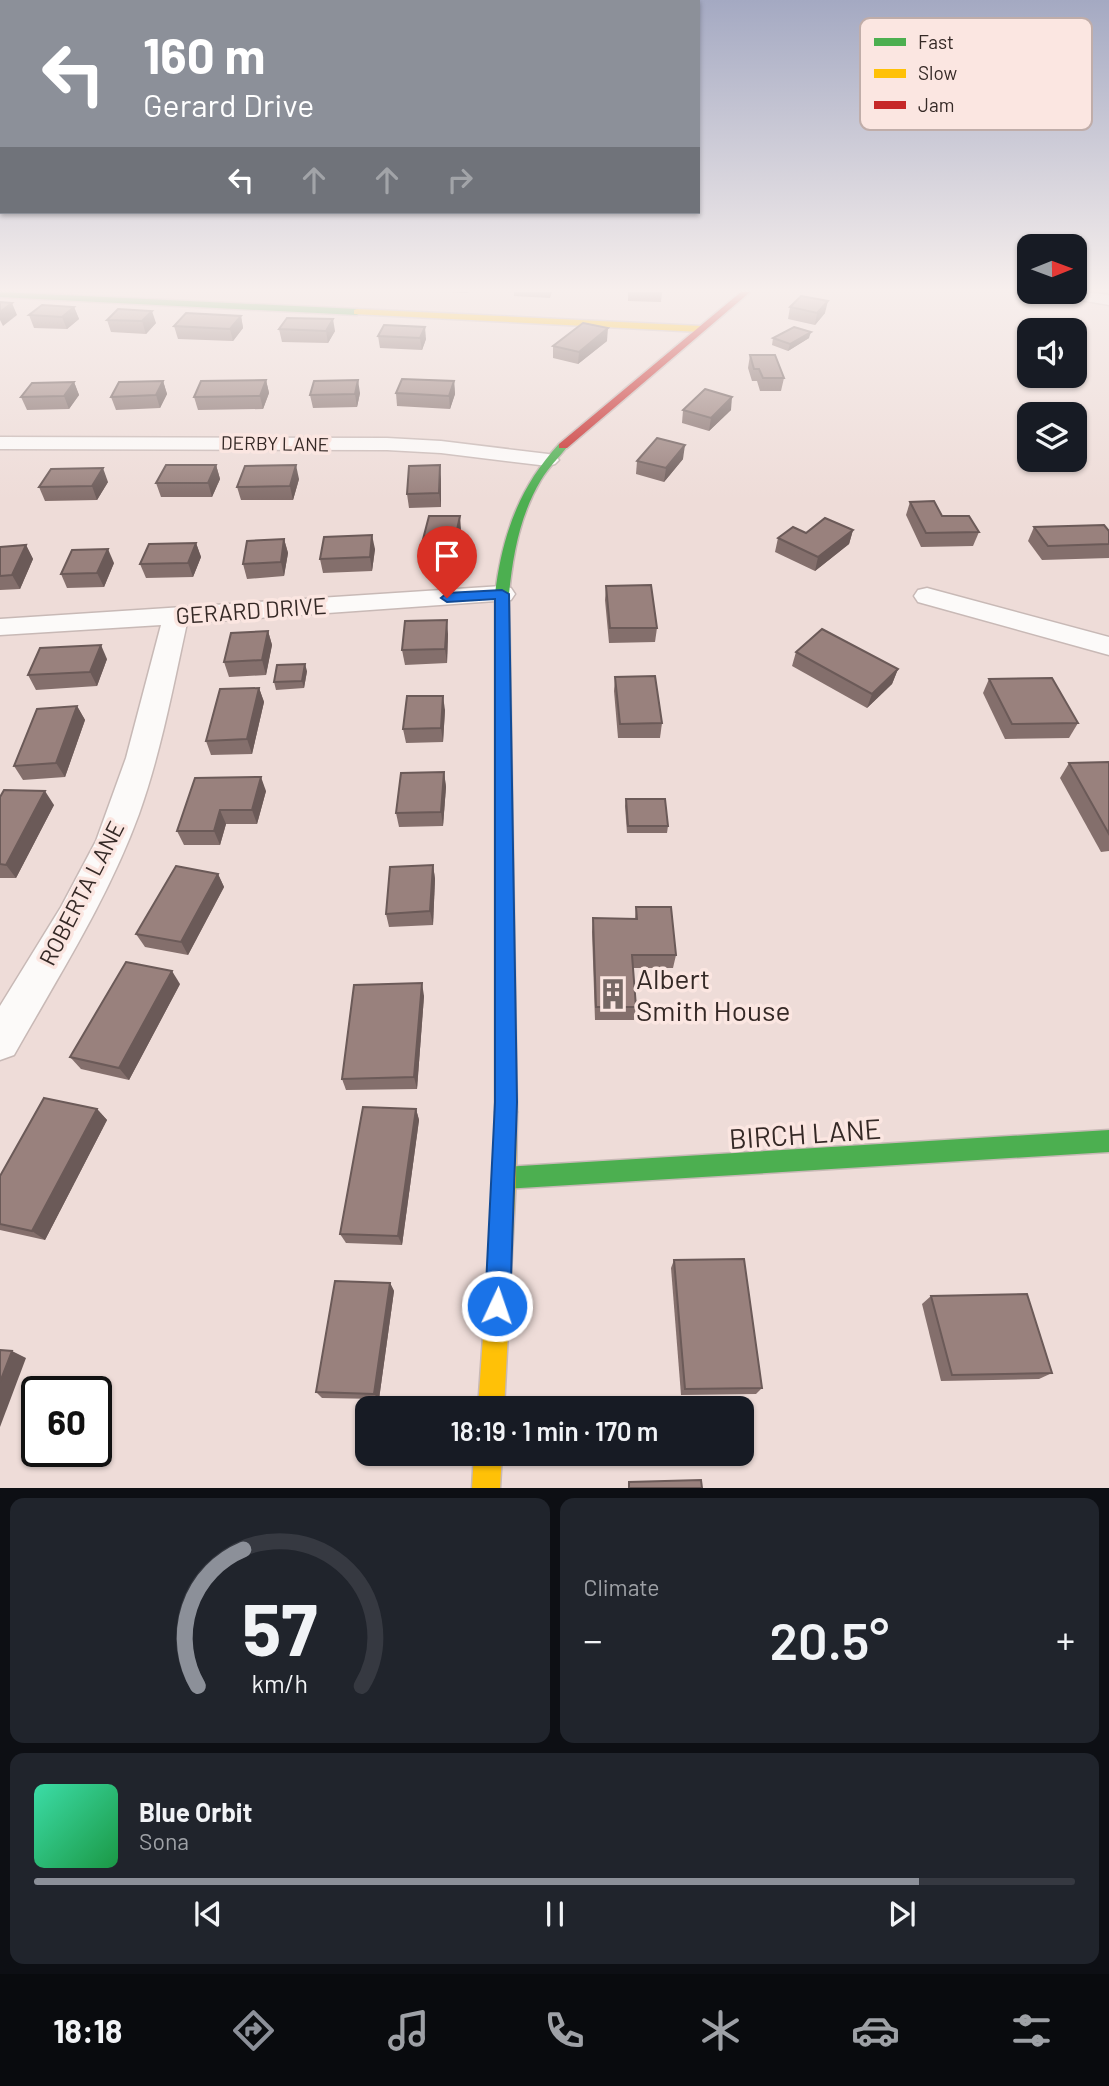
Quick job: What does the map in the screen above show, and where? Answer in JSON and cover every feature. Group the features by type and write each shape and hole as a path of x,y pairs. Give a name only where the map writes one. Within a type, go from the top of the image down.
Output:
{"main road":[{"path":"492,1396 505,1178 502,594 505,553 514,520 528,490 548,460 576,432 662,361"},
{"name":"BIRCH LANE","path":"505,1178 1109,1141"},
{"path":"486,1488 487,1466"}],"street":[{"name":"DERBY LANE","path":"0,443 387,444 455,448 548,460"},
{"name":"GERARD DRIVE","path":"0,627 502,594"},
{"path":"927,596 1109,646"},
{"name":"ROBERTA LANE","path":"0,1042 82,901 112,840 136,776 176,615"}],"building":[{"path":"752,361 778,361 784,378 763,378 759,369 754,369"},
{"path":"402,379 454,381 449,396 396,393"},
{"path":"266,380 260,396 194,397 201,381"},
{"path":"358,380 355,394 310,395 314,381"},
{"path":"163,381 156,395 111,397 119,382"},
{"path":"74,382 64,396 21,397 32,383"},
{"path":"705,389 732,397 711,418 683,410"},
{"path":"657,438 685,445 666,468 637,461"},
{"path":"166,465 216,465 208,483 156,483"},
{"path":"296,465 290,486 237,487 245,466"},
{"path":"440,465 439,493 407,494 409,466"},
{"path":"103,468 92,486 39,487 51,469"},
{"path":"934,501 942,516 969,516 979,532 926,533 910,502"},
{"path":"429,516 460,516 453,548 421,547"},
{"path":"825,518 853,530 818,557 778,538 793,527 806,533"},
{"path":"1104,525 1109,531 1109,544 1048,546 1034,527"},
{"path":"372,535 370,557 320,559 324,537"},
{"path":"284,539 281,562 243,564 247,541"},
{"path":"196,543 188,563 140,564 149,544"},
{"path":"26,545 12,575 0,576 0,547"},
{"path":"108,549 97,573 61,574 72,550"},
{"path":"651,585 657,628 610,628 606,586"},
{"path":"447,620 445,649 402,650 405,621"},
{"path":"822,629 898,669 872,694 796,652"},
{"path":"268,631 262,660 224,662 231,633"},
{"path":"101,645 90,672 28,675 40,648"},
{"path":"305,664 302,681 274,682 277,665"},
{"path":"655,676 662,723 620,724 615,677"},
{"path":"1052,678 1078,723 1012,724 989,679"},
{"path":"259,688 247,739 206,741 220,689"},
{"path":"407,696 443,696 441,728 403,729"},
{"path":"77,706 56,763 14,766 37,709"},
{"path":"1109,762 1109,834 1069,763"},
{"path":"444,772 441,812 396,813 401,773"},
{"path":"261,777 252,810 220,810 214,831 177,831 195,778"},
{"path":"4,790 45,791 6,865 0,864 0,797"},
{"path":"626,799 665,799 668,826 628,826"},
{"path":"433,865 430,911 386,914 390,867"},
{"path":"176,866 218,874 181,942 136,934"},
{"name":"Albert Smith House","path":"636,907 671,907 676,955 632,955 636,1007 596,1007 593,918 637,919"},
{"path":"126,962 172,971 119,1068 70,1057"},
{"path":"422,983 414,1077 342,1079 354,985"},
{"path":"44,1098 97,1109 32,1231 0,1224 0,1176"},
{"path":"363,1107 416,1109 398,1236 340,1234"},
{"path":"744,1259 762,1388 685,1389 674,1260"},
{"path":"335,1281 390,1283 374,1394 316,1392"},
{"path":"1027,1294 1052,1373 952,1375 931,1296"},
{"path":"0,1350 12,1351 0,1382"},
{"path":"701,1480 702,1488 629,1488 629,1482"}],"traffic: fast":[{"path":"506,1112 502,594 512,533 519,514 536,478 563,446"},
{"path":"505,1178 1109,1141"}],"traffic: slow":[{"path":"492,1396 505,1178 506,1112"},
{"path":"486,1488 487,1466"}],"traffic: jam":[{"path":"563,446 663,361"}],"place":[{"name":"Albert Smith House","path":"613,994"}],"route":[{"path":"447,598 502,594 506,1102 505,1178 497,1306"}]}
